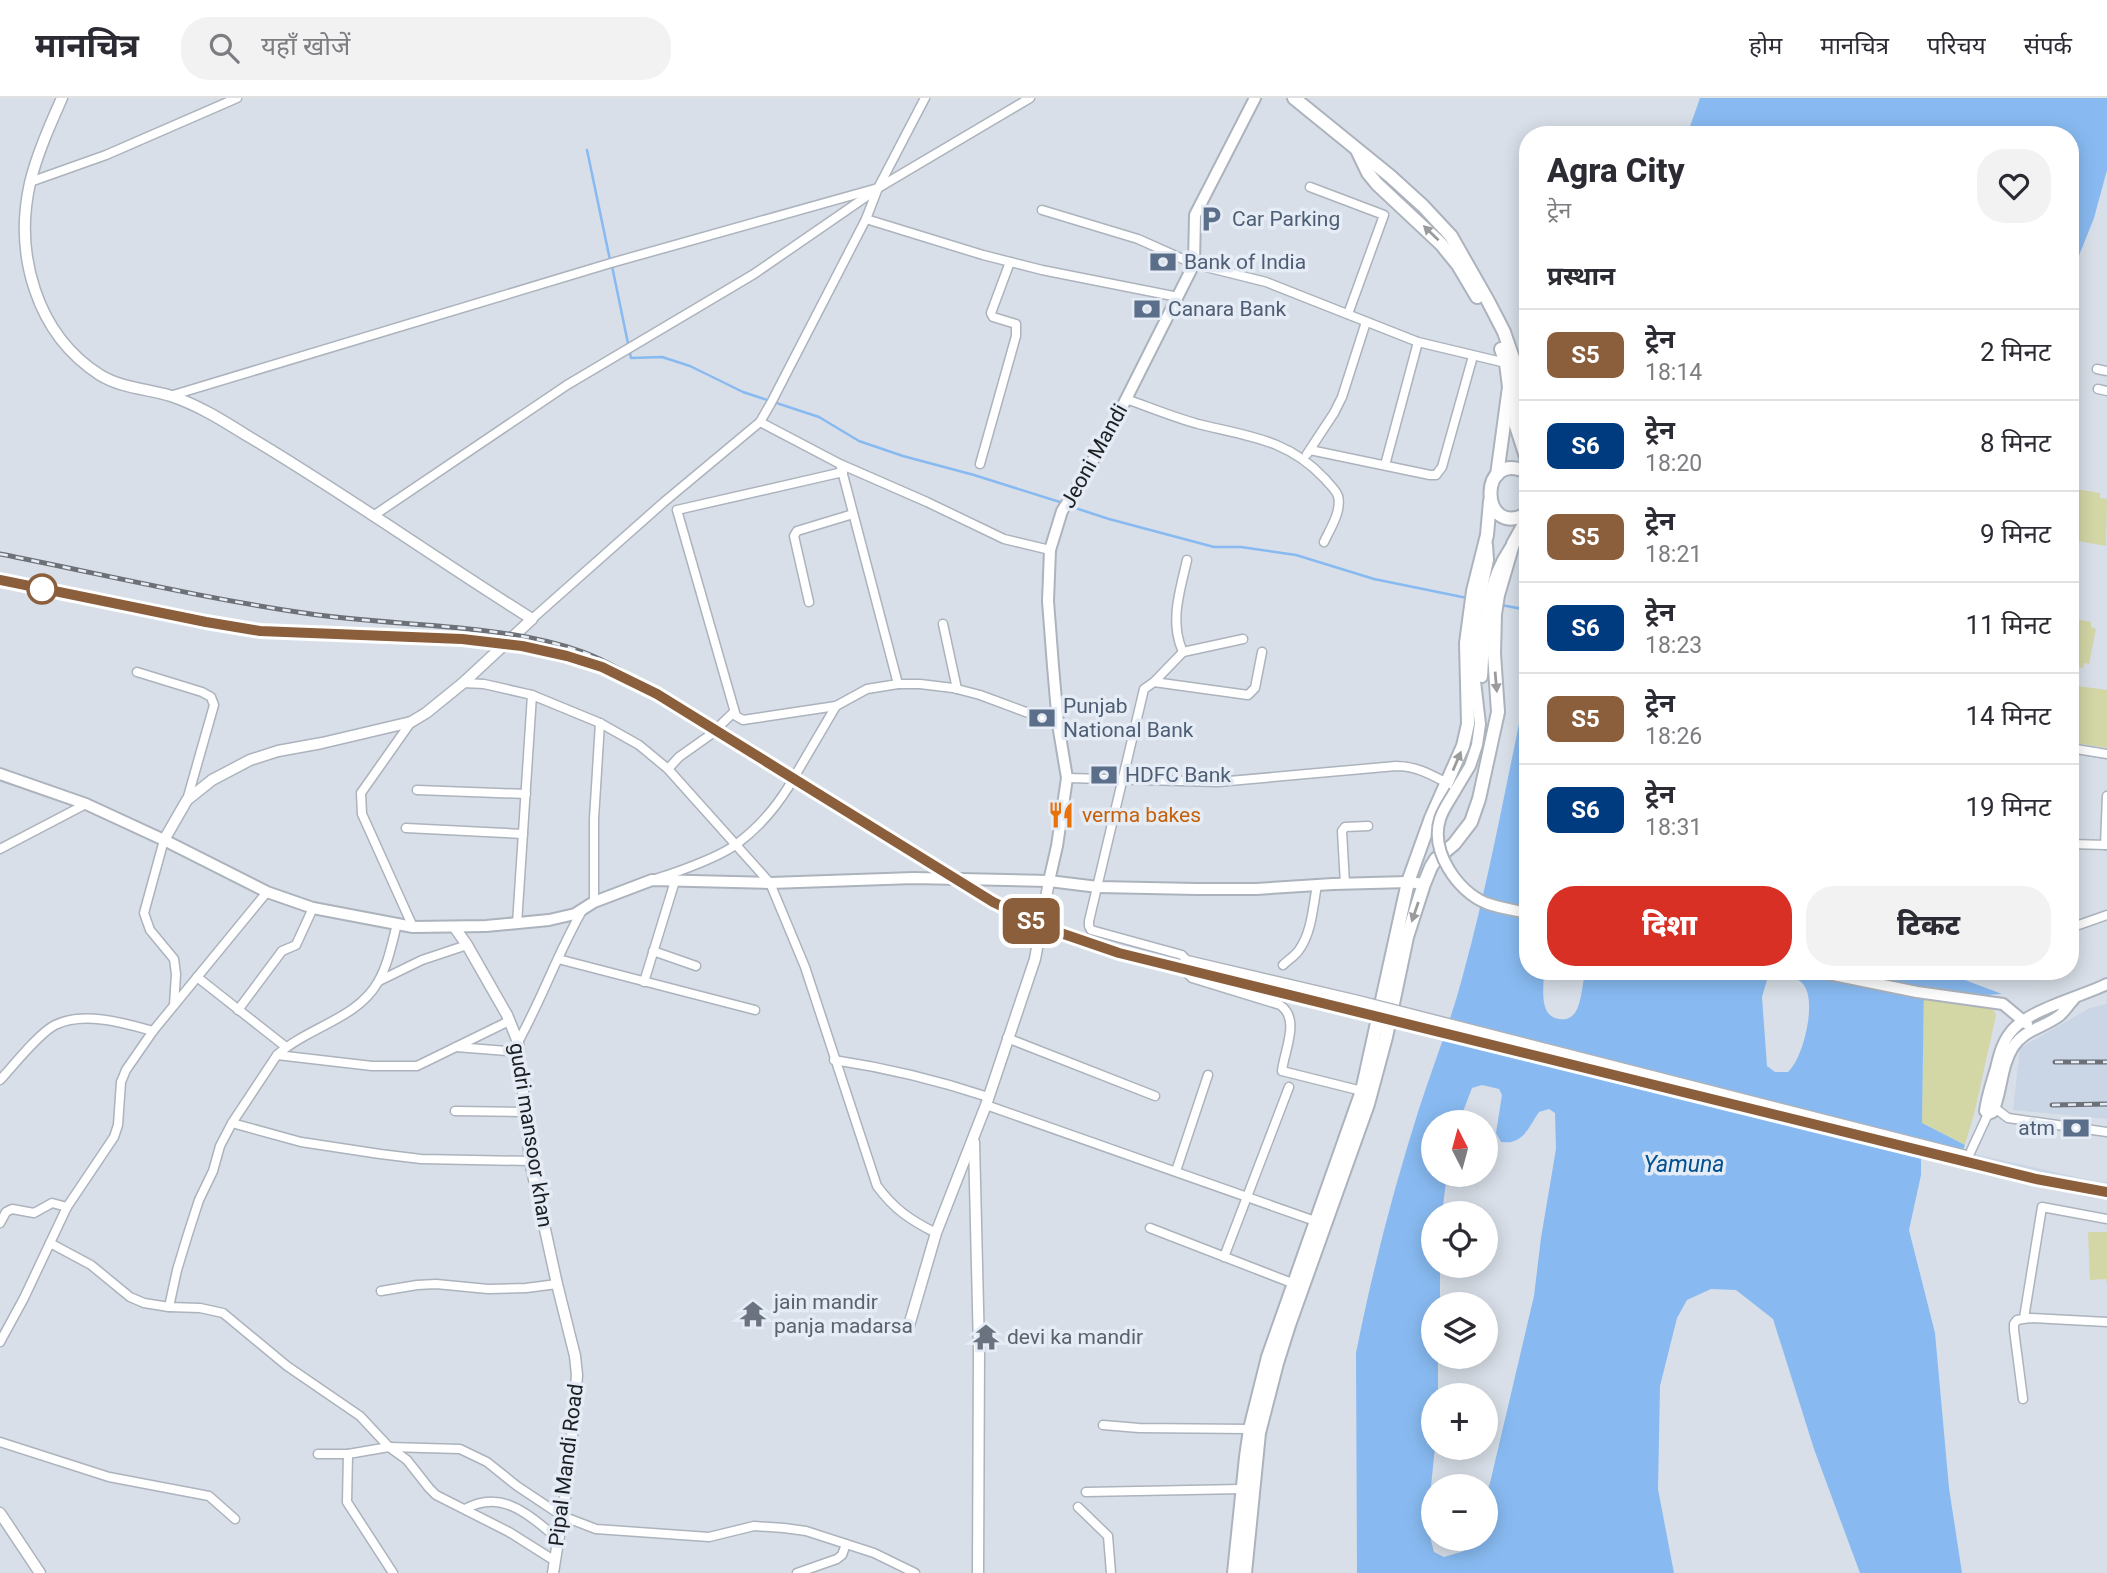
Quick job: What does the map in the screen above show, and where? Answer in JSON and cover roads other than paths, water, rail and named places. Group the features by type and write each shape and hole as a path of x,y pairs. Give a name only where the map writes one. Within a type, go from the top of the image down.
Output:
{"main road":[{"name":"Jeoni Mandi","path":"1049,881 1067,778 1058,724 1048,601 1050,550 1062,511 1076,491 1126,399 1194,264 1195,215 1255,98"},
{"path":"1294,98 1415,198 1451,236 1489,301 1514,361 1518,381 1516,426 1519,435"},
{"path":"1234,1573 1241,1489 1250,1429 1268,1357 1362,1091 1408,882 1432,818 1451,787 1469,766 1477,745 1489,493 1497,475 1509,387 1506,363 1488,316 1458,265 1441,244 1391,199 1368,173 1355,147"},
{"path":"1497,475 1513,469 1519,471"},
{"path":"1490,501 1499,514 1519,517"},
{"path":"1519,532 1485,593 1482,612 1466,643 1468,724 1439,820 1437,836 1447,866 1462,888 1484,902 1519,911"},
{"path":"1245,1573 1259,1433 1277,1363 1368,1104 1386,1037 1407,937 1424,884 1436,859 1454,844 1471,822 1479,799 1499,712 1494,654 1482,612"},
{"path":"0,774 86,804 267,892 313,908 413,927 455,928 517,924 575,914 589,905 652,880 770,883 914,878 1049,881 1098,887 1256,889 1408,882 1424,884"},
{"path":"1858,980 1916,992 2003,1004 2028,1025"},
{"path":"1991,1111 2002,1063 2028,1025 2059,1016 2074,999 2107,984"}],"street":[{"path":"62,98 30,182 25,234 27,269 37,299 66,345 101,376 198,407 243,433 330,485 532,619"},
{"path":"30,182 131,144 237,98"},
{"path":"187,800 212,780 250,760 278,751 411,722 426,713 664,502 760,422 866,219 878,188 925,98"},
{"path":"373,516 567,385 754,274 878,188 1030,98"},
{"path":"1310,187 1384,215"},
{"path":"170,396 611,263 878,188"},
{"path":"1348,314 1391,199"},
{"path":"1042,210 1138,239 1194,264 1266,282 1418,342 1506,363"},
{"path":"866,219 1010,262 1178,297"},
{"path":"980,464 1016,336 1016,324 993,317 991,313 1010,262"},
{"path":"1304,460 1342,397 1366,322"},
{"path":"1385,465 1418,342"},
{"path":"1310,450 1436,475 1440,472 1473,356"},
{"path":"2097,369 2107,371"},
{"path":"1126,399 1197,423 1256,437 1304,460 1338,496 1339,506 1324,542"},
{"path":"760,422 842,468 927,502 1004,539 1050,550"},
{"path":"677,510 842,468"},
{"path":"842,468 898,684"},
{"path":"664,502 677,510 734,712 739,720 836,706 861,692 898,684 920,684 980,695 1058,724"},
{"path":"809,602 793,536 797,531 853,514"},
{"path":"1182,652 1177,640 1176,611 1187,560"},
{"path":"943,624 957,689"},
{"path":"1244,639 1182,652 1144,690 1089,921 1091,930 1182,955 1187,961 1371,1004 1966,1155 1970,1153 1991,1111 2008,1118 2107,1132"},
{"path":"1154,682 1248,695 1255,688 1262,652"},
{"path":"137,672 202,692 211,697 214,705 187,800 164,840 144,913 150,930 174,959 174,1005"},
{"path":"463,683 484,684 532,695 600,723 639,745 668,769 770,883 805,967 877,1186 892,1206 909,1219 936,1233"},
{"path":"517,924 532,695"},
{"path":"652,880 677,873 737,845 782,797 836,706"},
{"path":"668,769 734,712"},
{"path":"411,722 361,793 362,814 413,927"},
{"path":"456,1047 518,1047 568,935 589,905 600,723"},
{"path":"2079,749 2107,754"},
{"path":"1067,778 1218,782 1410,766 1451,787"},
{"path":"417,790 526,794"},
{"path":"2079,844 2106,845 2107,796"},
{"path":"0,849 86,804"},
{"path":"1345,884 1342,831 1345,827 1368,826"},
{"path":"406,828 523,834"},
{"path":"644,982 675,881"},
{"path":"908,1329 936,1233 974,1138 1035,959 1049,881"},
{"path":"1283,965 1302,945 1311,920 1317,885"},
{"path":"0,1342 24,1298 66,1207 114,1137 118,1125 122,1077 153,1031 267,892"},
{"path":"238,1010 282,951 296,945 313,908"},
{"path":"2079,925 2107,915"},
{"path":"169,1307 195,1211 213,1171 220,1146 232,1123 277,1055 298,1038 358,1006 379,981 397,924"},
{"name":"gudri mansoor khan","path":"455,928 509,1021 518,1047 530,1161 575,1356"},
{"path":"379,981 422,960 467,945"},
{"path":"653,951 696,966"},
{"path":"558,959 755,1010"},
{"path":"1187,973 1192,978 1286,1009 1290,1015 1289,1040 1282,1071 1362,1091"},
{"path":"197,977 286,1047"},
{"path":"0,1080 56,1024 104,1019 153,1031"},
{"path":"277,1055 403,1067 426,1063 509,1021"},
{"path":"1007,1038 1154,1096"},
{"path":"834,1060 907,1073 944,1083 1315,1221"},
{"path":"1176,1171 1208,1075"},
{"path":"1224,1257 1289,1087"},
{"path":"455,1111 524,1112"},
{"path":"232,1123 300,1142 380,1154 421,1159 530,1161"},
{"path":"974,1138 979,1348 978,1573"},
{"path":"0,1223 6,1212 12,1209 34,1213 52,1202 66,1207"},
{"path":"2024,1318 2042,1207 2107,1219"},
{"path":"1150,1228 1292,1283"},
{"path":"50,1243 91,1265 130,1297 144,1303 223,1313 287,1366 360,1416 389,1447 407,1460 436,1495 509,1532 555,1561"},
{"path":"381,1291 436,1284 488,1289 557,1284"},
{"path":"2023,1399 2014,1324 2017,1320 2024,1318 2107,1322"},
{"name":"Pipal Mandi Road","path":"553,1573 569,1472 575,1356"},
{"path":"1104,1425 1250,1429"},
{"path":"0,1442 109,1477 209,1496 235,1519"},
{"path":"318,1454 348,1454 389,1447 448,1448 473,1454 562,1516 596,1529 709,1536 754,1526 806,1531 874,1553 915,1573"},
{"path":"348,1454 347,1502 393,1573"},
{"path":"1086,1492 1241,1489"},
{"path":"465,1509 485,1501 512,1506 525,1512 558,1539"},
{"path":"1078,1507 1108,1536 1111,1573"},
{"path":"0,1513 40,1573"},
{"path":"797,1573 837,1559 842,1555 846,1544"}],"water":[{"path":"1700,98 2107,98 2107,170 2094,218 2079,256 2079,126 1690,126"},
{"name":"Yamuna","path":"1519,725 1519,980 1544,980 1545,1007 1552,1017 1565,1019 1574,1014 1583,980 1767,980 1762,997 1767,1066 1775,1072 1788,1072 1799,1056 1808,1018 1808,995 1798,980 1965,980 2002,994 1986,995 1924,986 1922,1123 1965,1145 1963,1150 1921,1138 1921,1175 1909,1230 1935,1333 1949,1488 1962,1573 1860,1573 1814,1449 1773,1319 1736,1290 1711,1289 1687,1300 1677,1318 1660,1386 1658,1489 1674,1573 1357,1573 1356,1353 1400,1172 1454,1007 1473,935"}],"waterway":[{"path":"587,150 610,260"},
{"path":"612,266 631,358 662,357 690,366 743,392 819,417 859,441 1063,503"},
{"path":"1069,506 1214,547 1241,547 1296,555 1374,579 1467,598"},
{"path":"1501,605 1519,608"}],"railway":[{"path":"0,554 266,607 338,617 481,630 550,642 603,660 993,903 1071,937 1119,952 1282,993 2036,1179 2107,1192"},
{"path":"0,580 260,631 467,639"},
{"path":"2055,1062 2107,1062"},
{"path":"2052,1105 2107,1104"}],"train":[{"name":"S5","path":"0,580 260,631 488,641 567,656 602,667 657,694 962,884 1027,920 1071,937 1119,953 2036,1179 2107,1192"}],"place":[{"name":"Car Parking","path":"1211,219"},
{"name":"Bank of India","path":"1163,262"},
{"name":"Canara Bank","path":"1147,309"},
{"name":"Punjab National Bank","path":"1042,718"},
{"name":"HDFC Bank","path":"1104,775"},
{"name":"verma bakes","path":"1061,815"},
{"name":"atm","path":"2076,1128"},
{"name":"jain mandir panja madarsa","path":"753,1314"},
{"name":"devi ka mandir","path":"986,1337"}]}
